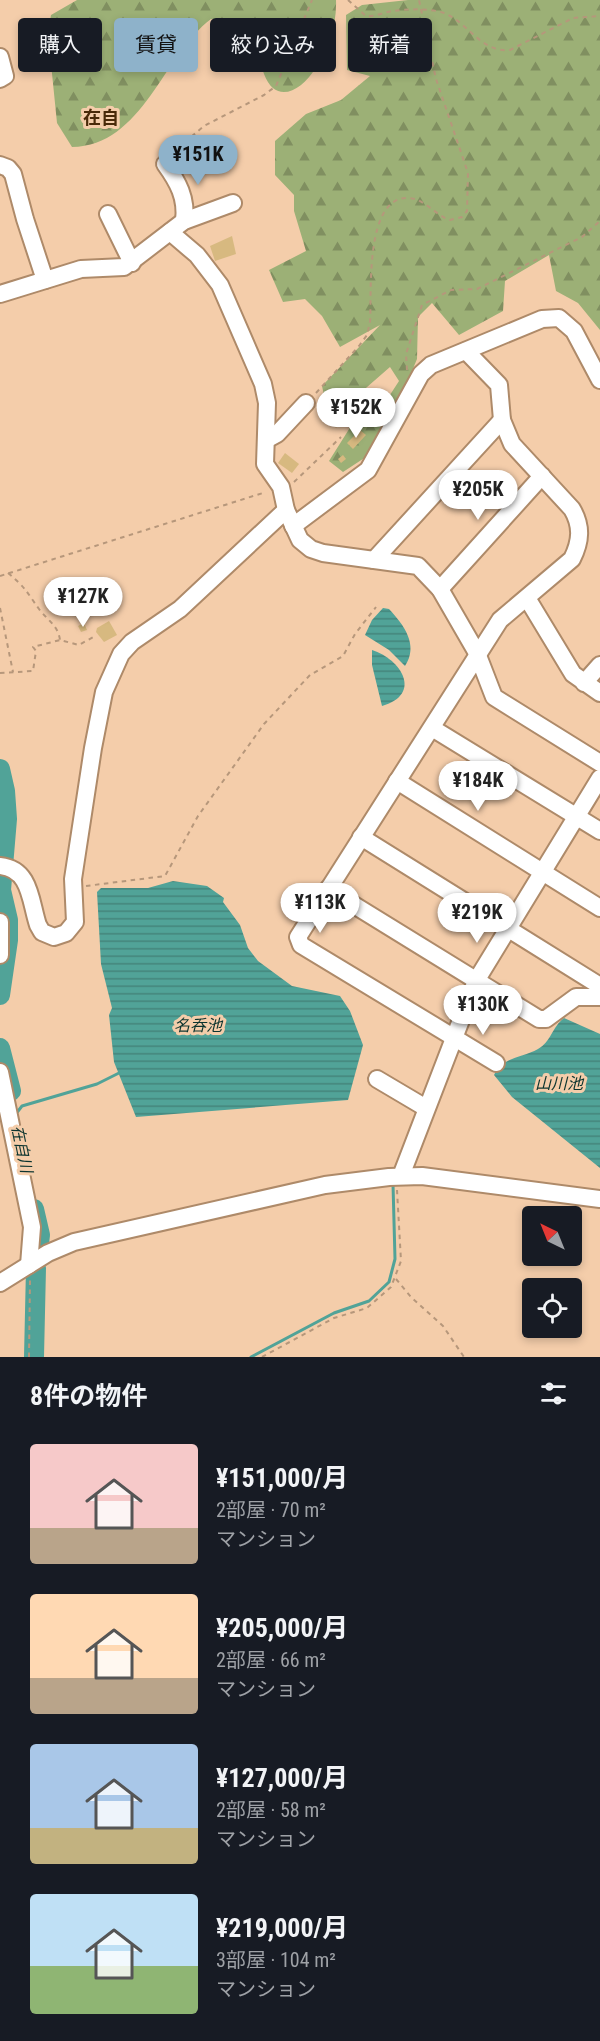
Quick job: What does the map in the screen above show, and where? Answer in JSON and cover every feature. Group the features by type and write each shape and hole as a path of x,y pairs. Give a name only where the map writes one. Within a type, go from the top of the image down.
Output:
{"street":[{"path":"0,57 6,71 5,76 0,79"},
{"path":"165,164 183,195 186,207 184,221"},
{"path":"0,165 8,168 13,174 24,219 45,279"},
{"path":"0,294 81,269 115,269 132,263 184,221 233,203"},
{"path":"108,214 132,263"},
{"path":"170,232 197,255 220,285 263,384 267,402 265,464 281,487 286,510 300,540 311,549 418,566 440,589 477,653 494,697 600,763"},
{"path":"293,526 368,470 399,417 409,393 421,374 432,365 542,319 559,318 574,331 600,380"},
{"path":"466,351 499,385 502,420 512,444 572,509 579,520 580,534 572,559 500,620 298,937 301,945 496,1064"},
{"path":"266,440 277,434 306,403"},
{"path":"375,560 502,420"},
{"path":"440,589 542,476"},
{"path":"0,866 12,867 25,879 38,925 48,936 61,936 75,922 73,879 93,748 104,692 121,654 132,642 180,609 286,510"},
{"path":"526,598 573,674 600,693"},
{"path":"584,683 600,665"},
{"path":"432,728 600,831"},
{"path":"401,1176 476,981 600,778"},
{"path":"397,782 600,908"},
{"path":"361,837 600,986"},
{"path":"328,889 539,1019 546,1019 576,997 600,997"},
{"path":"0,922 0,955"},
{"path":"0,1071 32,1227 29,1265"},
{"path":"377,1078 426,1108"},
{"path":"0,1283 74,1242 325,1185 401,1176 432,1177 600,1199"}],"path":[{"path":"165,164 169,155 191,136 276,86 312,0"},
{"path":"348,0 366,16 392,11 438,12 468,28 484,45 502,51 510,50 573,18 600,16"},
{"path":"306,403 367,335 374,237 377,222 382,214 394,204 408,198 420,201 450,220 462,217 467,211 468,173 436,79 419,0"},
{"path":"409,393 406,354 423,305 451,291 477,289 582,237 600,221"},
{"path":"0,576 295,482 341,437"},
{"path":"8,573 28,590 39,609 56,627 60,640"},
{"path":"74,894 98,883 138,881 165,876 198,816 264,724 310,675 343,656 354,634 376,607"},
{"path":"0,608 13,672"},
{"path":"0,673 33,671 36,651 33,647 60,640 80,645 95,636"},
{"path":"262,1357 334,1318 374,1304 396,1279 401,1261 397,1200 401,1176"},
{"path":"29,1265 32,1297 29,1357"},
{"path":"396,1279 411,1297 444,1326 464,1357"}],"green space":[{"path":"77,0 336,0 335,18 210,18 198,31 198,18 114,18 114,72 167,72 135,116 117,132 96,143 72,147 57,123 52,72 102,72 102,18 51,18 51,15"},
{"path":"408,0 600,0 600,330 578,303 556,291 549,255 505,281 503,311 459,335 432,303 418,317 417,359 396,410 372,453 343,472 329,461 351,426 375,418 399,381 390,367 343,408 326,404 322,386 380,325 340,347 322,316 305,299 283,302 269,270 306,251 294,211 294,195 275,175 275,141 306,114 341,100 370,76 355,72 432,72 432,18 348,18 347,70 346,15 362,5"},
{"path":"263,72 313,72 296,88 282,92 275,90 269,84"}],"water":[{"path":"383,608 389,609 395,615 408,636 411,650 405,666 389,650 365,635 372,620"},
{"path":"372,650 392,661 403,677 402,693 395,701 382,706 372,665"},
{"name":"名呑池","path":"173,881 207,886 224,898 223,902 240,925 248,948 258,961 292,986 340,996 350,1011 363,1045 348,1100 136,1117 114,1062 109,1015 112,1008 101,964 97,892 101,888 148,888"},
{"name":"山川池","path":"564,1018 600,1034 600,1168 512,1097 494,1075 503,1064 542,1046"}],"building":[{"path":"232,236 236,254 215,261 210,246"},
{"path":"378,390 384,396 378,402 380,405 375,409 377,411 368,419 365,416 362,418 356,407"},
{"path":"342,412 347,417 336,428 331,423"},
{"path":"360,430 366,435 353,449 347,443"},
{"path":"285,453 299,464 292,473 278,463"},
{"path":"343,455 346,459 341,463 338,459"},
{"path":"109,621 117,635 104,642 96,632 97,628"},
{"path":"84,623 87,630 81,632 78,626"}],"waterway":[{"name":"在自川","path":"0,769 5,791 7,819 1,890 8,920 8,940 0,995"},
{"name":"在自川","path":"0,1048 11,1091"},
{"path":"15,1115 22,1106 97,1084 119,1073"},
{"path":"251,1357 334,1313 369,1301 389,1282 395,1259 393,1184"},
{"name":"在自川","path":"34,1209 40,1235 38,1251"},
{"name":"在自川","path":"34,1357 36,1268"}],"district":[{"name":"在自","path":"101,117"}]}
